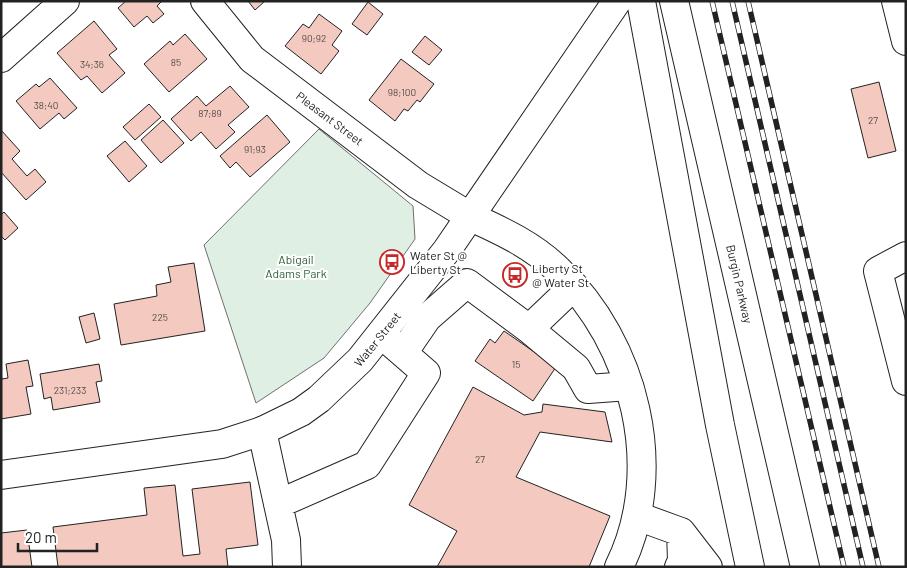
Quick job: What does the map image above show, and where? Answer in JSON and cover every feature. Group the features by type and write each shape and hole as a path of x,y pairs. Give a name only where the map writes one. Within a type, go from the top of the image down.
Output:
{"main road":[{"path":"1,58 65,1"},
{"name":"Pleasant Street","path":"205,1 252,59 418,185 540,255 558,269 574,286 606,332 629,386 639,428 641,452 640,496 637,516 619,567"},
{"name":"Water Street","path":"1,475 199,448 235,440 262,431 301,412 319,399 348,374 423,282 471,217 617,1"},
{"path":"641,1 718,415 750,567"},
{"name":"Burgin Parkway","path":"674,1 805,567"},
{"path":"896,1 906,41"},
{"path":"906,256 878,271 906,381"},
{"path":"403,353 427,318 467,283 529,329 576,368 588,389 629,386"},
{"path":"529,329 574,286"},
{"path":"278,504 367,465 426,374 381,334"},
{"path":"262,431 286,540 287,567"},
{"path":"637,516 681,532 708,567"},
{"path":"679,567 682,561 681,532"}],"green space":[{"name":"Abigail Adams Park","path":"319,129 413,206 415,239 370,303 324,358 256,403 204,245"}],"building":[{"path":"126,1 162,1 157,6 164,14 153,23 147,16 134,27 118,8"},
{"path":"248,1 265,1 255,10"},
{"path":"368,2 383,14 367,35 352,24"},
{"path":"319,14 342,31 332,45 339,51 321,74 285,46 303,24 309,28"},
{"path":"94,21 117,49 109,55 125,73 102,93 87,76 81,80 57,53"},
{"path":"185,34 207,59 169,92 144,64 170,41 173,45"},
{"path":"425,36 442,50 429,65 412,52"},
{"path":"401,59 434,84 420,102 417,100 408,111 404,109 395,121 369,100"},
{"path":"50,78 77,108 64,119 59,113 40,129 16,101 36,84 39,87"},
{"path":"879,82 896,151 868,158 851,89"},
{"path":"230,86 249,107 228,125 235,132 216,149 201,132 191,141 171,119 197,96 206,106"},
{"path":"149,104 161,117 135,140 123,127"},
{"path":"267,115 290,142 250,177 236,162 230,168 220,156"},
{"path":"163,120 184,143 161,163 141,140"},
{"path":"1,130 20,151 12,159 27,176 35,169 46,182 26,200 1,172"},
{"path":"125,141 147,166 129,182 107,156"},
{"path":"4,212 18,228 5,240 1,236 1,215"},
{"path":"194,263 205,331 121,345 114,304 157,296 156,285 171,282 168,267"},
{"path":"94,313 100,339 86,343 79,317"},
{"path":"504,331 556,367 533,401 475,361 490,339 495,343"},
{"path":"28,360 33,386 26,387 31,414 1,419 1,374 2,379 8,378 6,364"},
{"path":"99,364 102,381 96,382 100,402 53,410 51,397 44,399 40,374"},
{"path":"473,387 524,415 542,412 543,404 605,412 612,442 540,432 516,477 610,516 589,567 437,567 457,531 409,505"},
{"path":"250,482 258,545 226,549 228,567 58,567 53,527 147,515 144,488 175,485 183,556 200,554 192,489"},
{"path":"27,530 32,567 1,567 1,533"}],"railway":[{"path":"712,1 844,567"},
{"path":"732,1 863,567"},
{"path":"748,1 879,567"}],"place":[{"name":"Water St @ Liberty St","path":"392,262"},
{"name":"Liberty St @ Water St","path":"515,275"}]}
